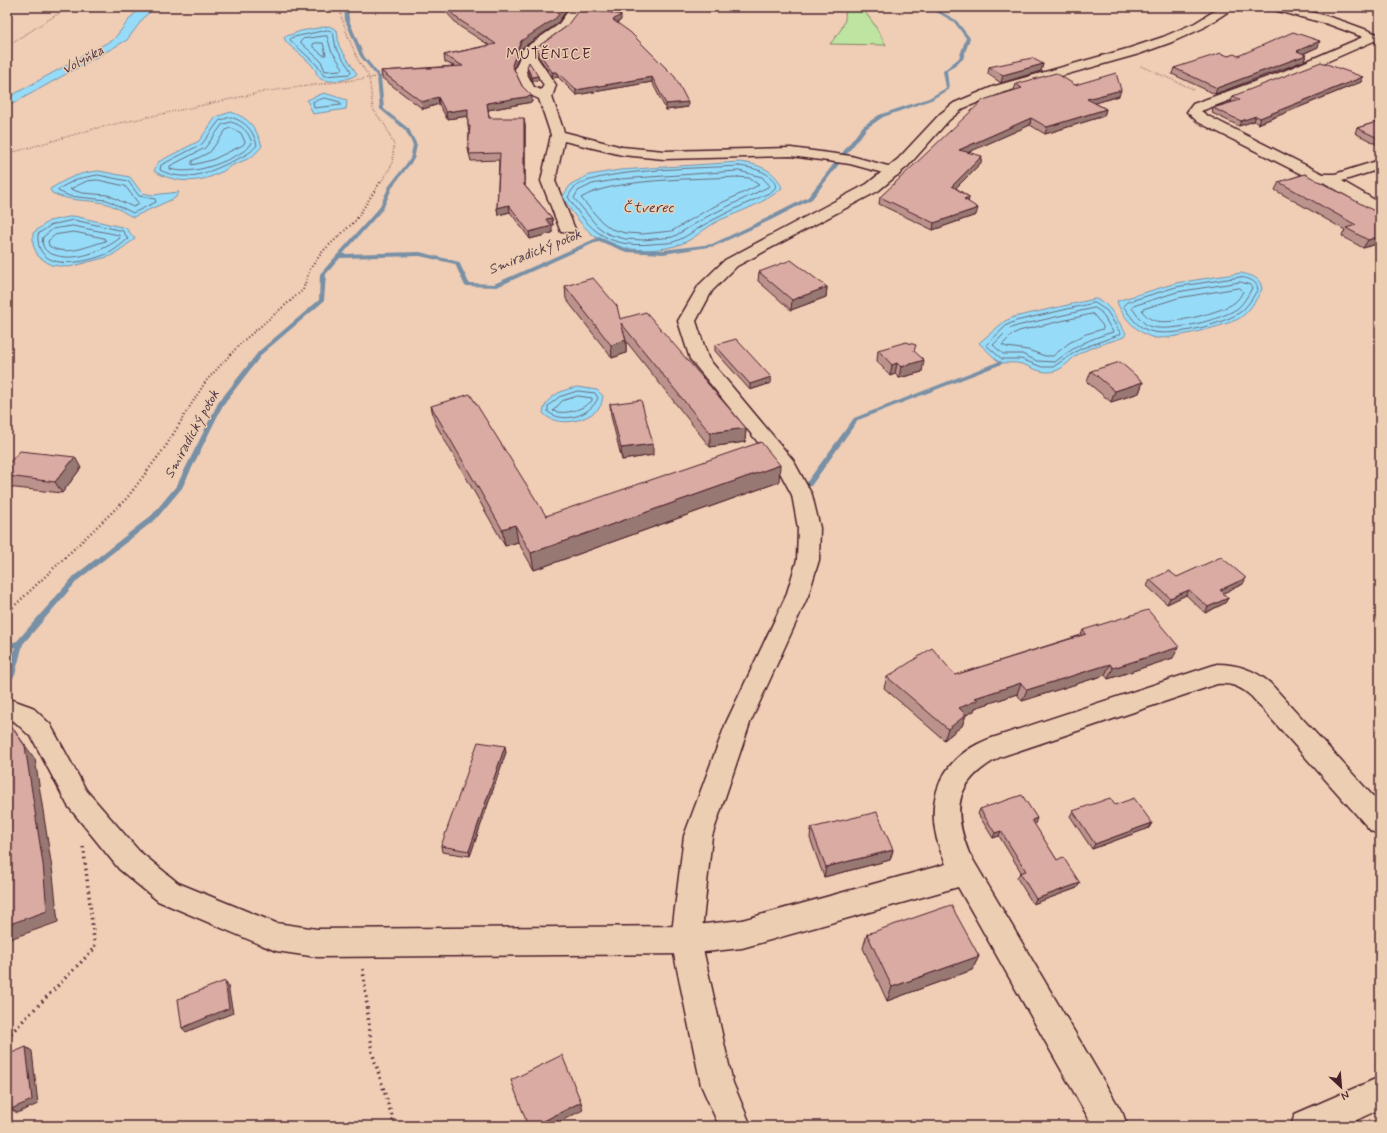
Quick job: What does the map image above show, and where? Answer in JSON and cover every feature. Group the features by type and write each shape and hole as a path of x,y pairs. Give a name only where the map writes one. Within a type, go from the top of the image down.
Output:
{"street":[{"path":"545,97 529,89 520,72 528,52 562,28 577,7"},
{"path":"735,1126 717,1086 686,940 698,836 738,723 797,596 808,560 809,528 802,495 783,460 699,359 687,321 705,289 731,263 854,198 894,172 944,116 965,102 1004,88 1150,45 1198,25 1229,7"},
{"path":"1274,7 1332,21 1376,38"},
{"path":"1376,38 1288,74 1198,107 1194,112 1197,116 1312,175 1328,179 1380,209"},
{"path":"528,52 550,86 545,97 558,135 548,181 567,229"},
{"path":"558,135 622,151 664,155 791,152 851,160 894,172"},
{"path":"1328,179 1380,164"},
{"path":"1111,1126 964,872 949,841 945,822 945,805 949,789 957,774 978,755 992,749 1217,674 1227,673 1238,676 1255,684 1380,824"},
{"path":"15,711 41,731 77,798 129,860 168,892 276,937 317,943 686,940 742,934 964,872"},
{"path":"1307,1126 1380,1093"}],"path":[{"path":"7,46 69,7"},
{"path":"7,612 58,566 127,498 166,446 206,381 242,342 303,290 310,269 323,251 355,221 392,165 394,145 386,127 373,109 369,77 358,60 352,46 341,16 341,7"},
{"path":"1134,68 1141,66 1217,100"},
{"path":"7,154 97,128 268,91 384,76"},
{"path":"7,1037 95,948 82,837"},
{"path":"360,942 372,1052 395,1126"}],"green space":[{"path":"844,7 861,7 874,24 886,45 830,44 844,23"}],"water":[{"name":"Volyňka","path":"143,7 156,7 145,16 127,40 7,107 7,98 114,39 132,16"},
{"path":"329,26 337,30 339,46 357,74 350,78 336,81 321,79 312,65 286,42 284,37 301,31"},
{"path":"324,93 347,100 346,109 313,114 307,100"},
{"path":"231,112 247,120 254,128 260,139 262,146 251,157 229,167 222,172 203,179 186,181 178,180 154,171 158,162 199,141 216,117"},
{"name":"Čtverec","path":"739,162 759,166 770,172 775,176 782,188 768,198 714,223 693,238 681,244 667,248 640,250 622,248 600,240 587,230 581,223 570,209 563,196 571,184 589,175 620,170"},
{"path":"99,171 130,177 142,193 153,195 179,192 175,198 133,217 108,204 65,198 52,193 50,189 73,177"},
{"path":"74,216 126,228 135,239 111,256 69,267 51,265 38,256 33,245 33,233 49,221"},
{"path":"1241,273 1258,279 1262,289 1247,312 1240,318 1223,325 1199,331 1164,338 1150,336 1138,329 1127,319 1117,301 1176,283"},
{"path":"1095,299 1105,304 1113,313 1126,333 1124,337 1082,352 1064,366 1053,372 1044,372 1019,363 1000,363 979,343 1005,321 1014,317"},
{"path":"577,387 597,390 603,396 600,407 587,417 579,420 563,422 555,421 543,413 547,402 551,398 560,392"}],"building":[{"path":"445,7 564,7 556,18 521,41 512,65 522,86 532,96 487,103 489,118 524,118 524,185 552,218 546,219 552,226 529,232 509,205 497,208 500,153 469,154 470,126 468,126 468,109 446,112 438,97 422,102 381,71 463,66 444,55 496,44 458,19"},
{"path":"581,7 621,15 613,20 630,32 675,77 688,102 666,104 652,77 576,90 557,72 552,72 536,48 566,27"},
{"path":"1293,32 1320,41 1297,51 1306,55 1217,88 1174,68 1221,53 1228,56 1234,54 1238,56"},
{"path":"1032,58 1043,64 1003,75 989,67"},
{"path":"529,62 538,76 532,77 527,67"},
{"path":"1321,62 1363,77 1260,118 1256,116 1241,121 1213,108 1240,100 1233,96"},
{"path":"1056,73 1075,85 1116,73 1121,90 1087,99 1106,109 1047,127 1031,118 959,150 982,156 952,186 969,197 964,199 978,208 934,223 880,197 983,100 1022,88 1016,84"},
{"path":"1380,121 1380,139 1357,128"},
{"path":"1305,174 1380,214 1380,236 1368,240 1346,228 1356,225 1279,182"},
{"path":"791,260 827,287 792,300 759,272"},
{"path":"593,278 617,306 620,319 646,312 746,428 710,433 621,323 626,340 611,345 565,286"},
{"path":"736,339 771,377 750,384 715,345"},
{"path":"906,342 916,345 914,351 924,360 901,367 897,363 892,365 878,350"},
{"path":"1120,362 1143,382 1115,391 1091,371"},
{"path":"470,394 546,516 761,442 780,465 531,553 515,525 502,529 431,406"},
{"path":"641,400 653,444 621,448 610,404"},
{"path":"20,451 75,457 55,482 7,476 7,465"},
{"path":"1221,557 1246,578 1220,590 1228,598 1208,607 1189,590 1170,598 1150,580 1169,571 1177,577"},
{"path":"1148,610 1179,647 1113,668 1110,664 1027,690 1021,683 975,698 978,700 959,708 966,715 948,729 887,677 932,648 955,675 1086,634 1083,630"},
{"path":"7,725 14,730 25,746 43,864 47,911 7,925"},
{"path":"478,742 505,746 469,851 441,846"},
{"path":"1022,795 1037,818 1032,820 1057,860 1063,857 1080,883 1036,899 1020,873 1026,871 1001,831 995,833 980,809"},
{"path":"1110,798 1115,805 1134,798 1152,823 1095,844 1073,811"},
{"path":"877,812 893,850 826,867 811,828"},
{"path":"951,905 979,956 892,987 867,934"},
{"path":"225,981 229,1008 182,1028 178,999"},
{"path":"26,1047 32,1100 11,1109 7,1055"},
{"path":"562,1055 581,1102 534,1126 528,1126 511,1080"}],"waterway":[{"path":"339,256 381,208 391,186 412,159 415,145 407,129 382,109 379,77 362,56 347,20 346,7"},
{"name":"Smiradický potok","path":"339,256 420,254 457,263 467,285 495,286 599,239 626,250 663,252 713,245 810,198 865,127 881,116 930,99 948,88 945,71 961,59 968,38 955,21 930,7"},
{"name":"Smiradický potok","path":"20,643 76,578 154,517 180,486 220,404 261,352 322,300 323,274 339,256"},
{"path":"809,484 856,419 1000,363"},
{"path":"7,647 20,643"},
{"name":"Smiradický potok","path":"7,680 11,675 20,643"}],"district":[{"name":"MUTĚNICE","path":"549,55"}]}
